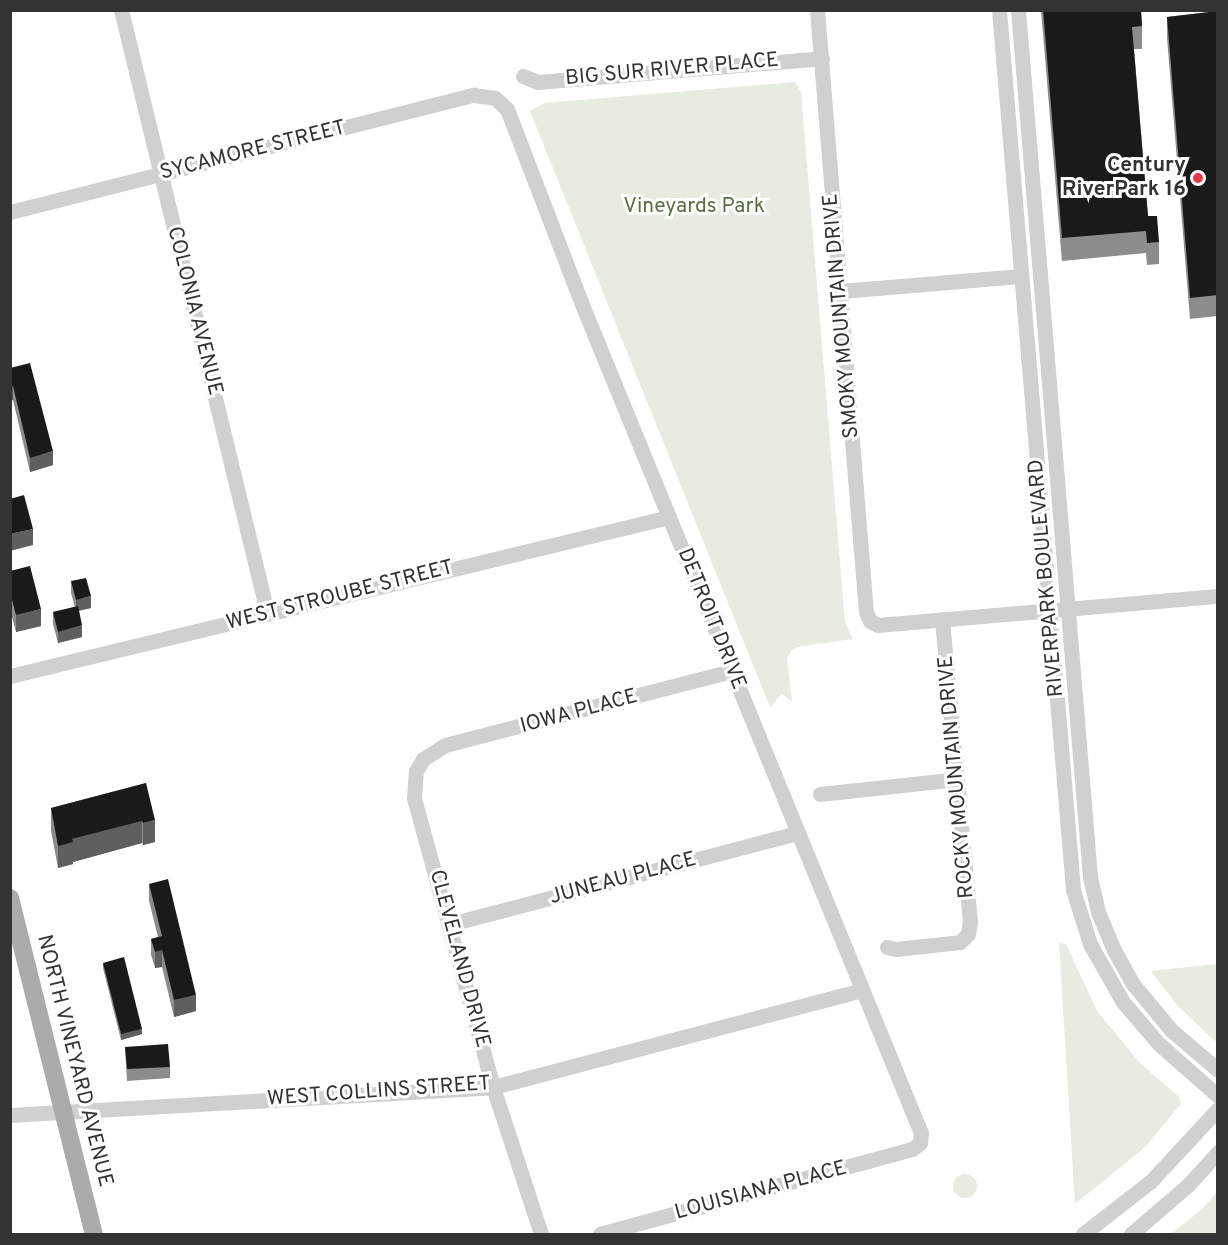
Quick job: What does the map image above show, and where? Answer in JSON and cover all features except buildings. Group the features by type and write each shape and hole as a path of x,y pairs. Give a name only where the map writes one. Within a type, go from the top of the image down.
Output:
{"main road":[{"name":"NORTH VINEYARD AVENUE","path":"10,898 94,1234"}],"street":[{"name":"COLONIA AVENUE","path":"121,10 267,612"},
{"name":"SMOKY MOUNTAIN DRIVE","path":"817,10 866,612 870,621 878,626 942,619"},
{"name":"RIVERPARK BOULEVARD","path":"999,10 1073,890 1090,944 1111,985 1140,1025 1218,1096"},
{"name":"RIVERPARK BOULEVARD","path":"1018,10 1090,877 1098,912 1114,950 1144,999 1171,1029 1218,1070"},
{"name":"BIG SUR RIVER PLACE","path":"523,76 538,82 822,58"},
{"name":"SYCAMORE STREET","path":"10,212 474,95 495,98"},
{"name":"DETROIT DRIVE","path":"495,98 507,109 581,302 921,1133 920,1143"},
{"path":"841,291 1020,276"},
{"name":"WEST STROUBE STREET","path":"10,676 267,612 669,517"},
{"path":"942,619 1218,596"},
{"name":"ROCKY MOUNTAIN DRIVE","path":"887,946 896,949 960,942 968,934 970,922 942,619"},
{"name":"IOWA PLACE","path":"428,755 445,745 732,671"},
{"name":"CLEVELAND DRIVE","path":"428,755 416,771 414,798 450,924 492,1087 541,1234"},
{"path":"820,794 957,779"},
{"name":"JUNEAU PLACE","path":"450,924 797,833"},
{"name":"WEST COLLINS STREET","path":"10,1115 492,1087 862,990"},
{"path":"1083,1234 1151,1181 1218,1109"},
{"name":"LOUISIANA PLACE","path":"600,1234 912,1149 920,1143"},
{"path":"1131,1234 1188,1185 1218,1152"}],"green space":[{"name":"Vineyards Park","path":"795,82 801,92 845,622 853,639 797,647 791,651 787,659 792,702 782,694 770,707 530,111 545,103"},
{"path":"1059,943 1066,944 1097,1011 1141,1064 1179,1097 1181,1104 1144,1148 1075,1204"},
{"path":"1218,964 1217,1043 1177,1005 1151,971"},
{"path":"965,1174 973,1178 977,1186 973,1194 965,1198 957,1194 953,1186 957,1178"},
{"path":"1217,1192 1217,1234 1171,1234 1201,1210"}],"place":[{"name":"Century RiverPark 16","path":"1198,178"}]}
